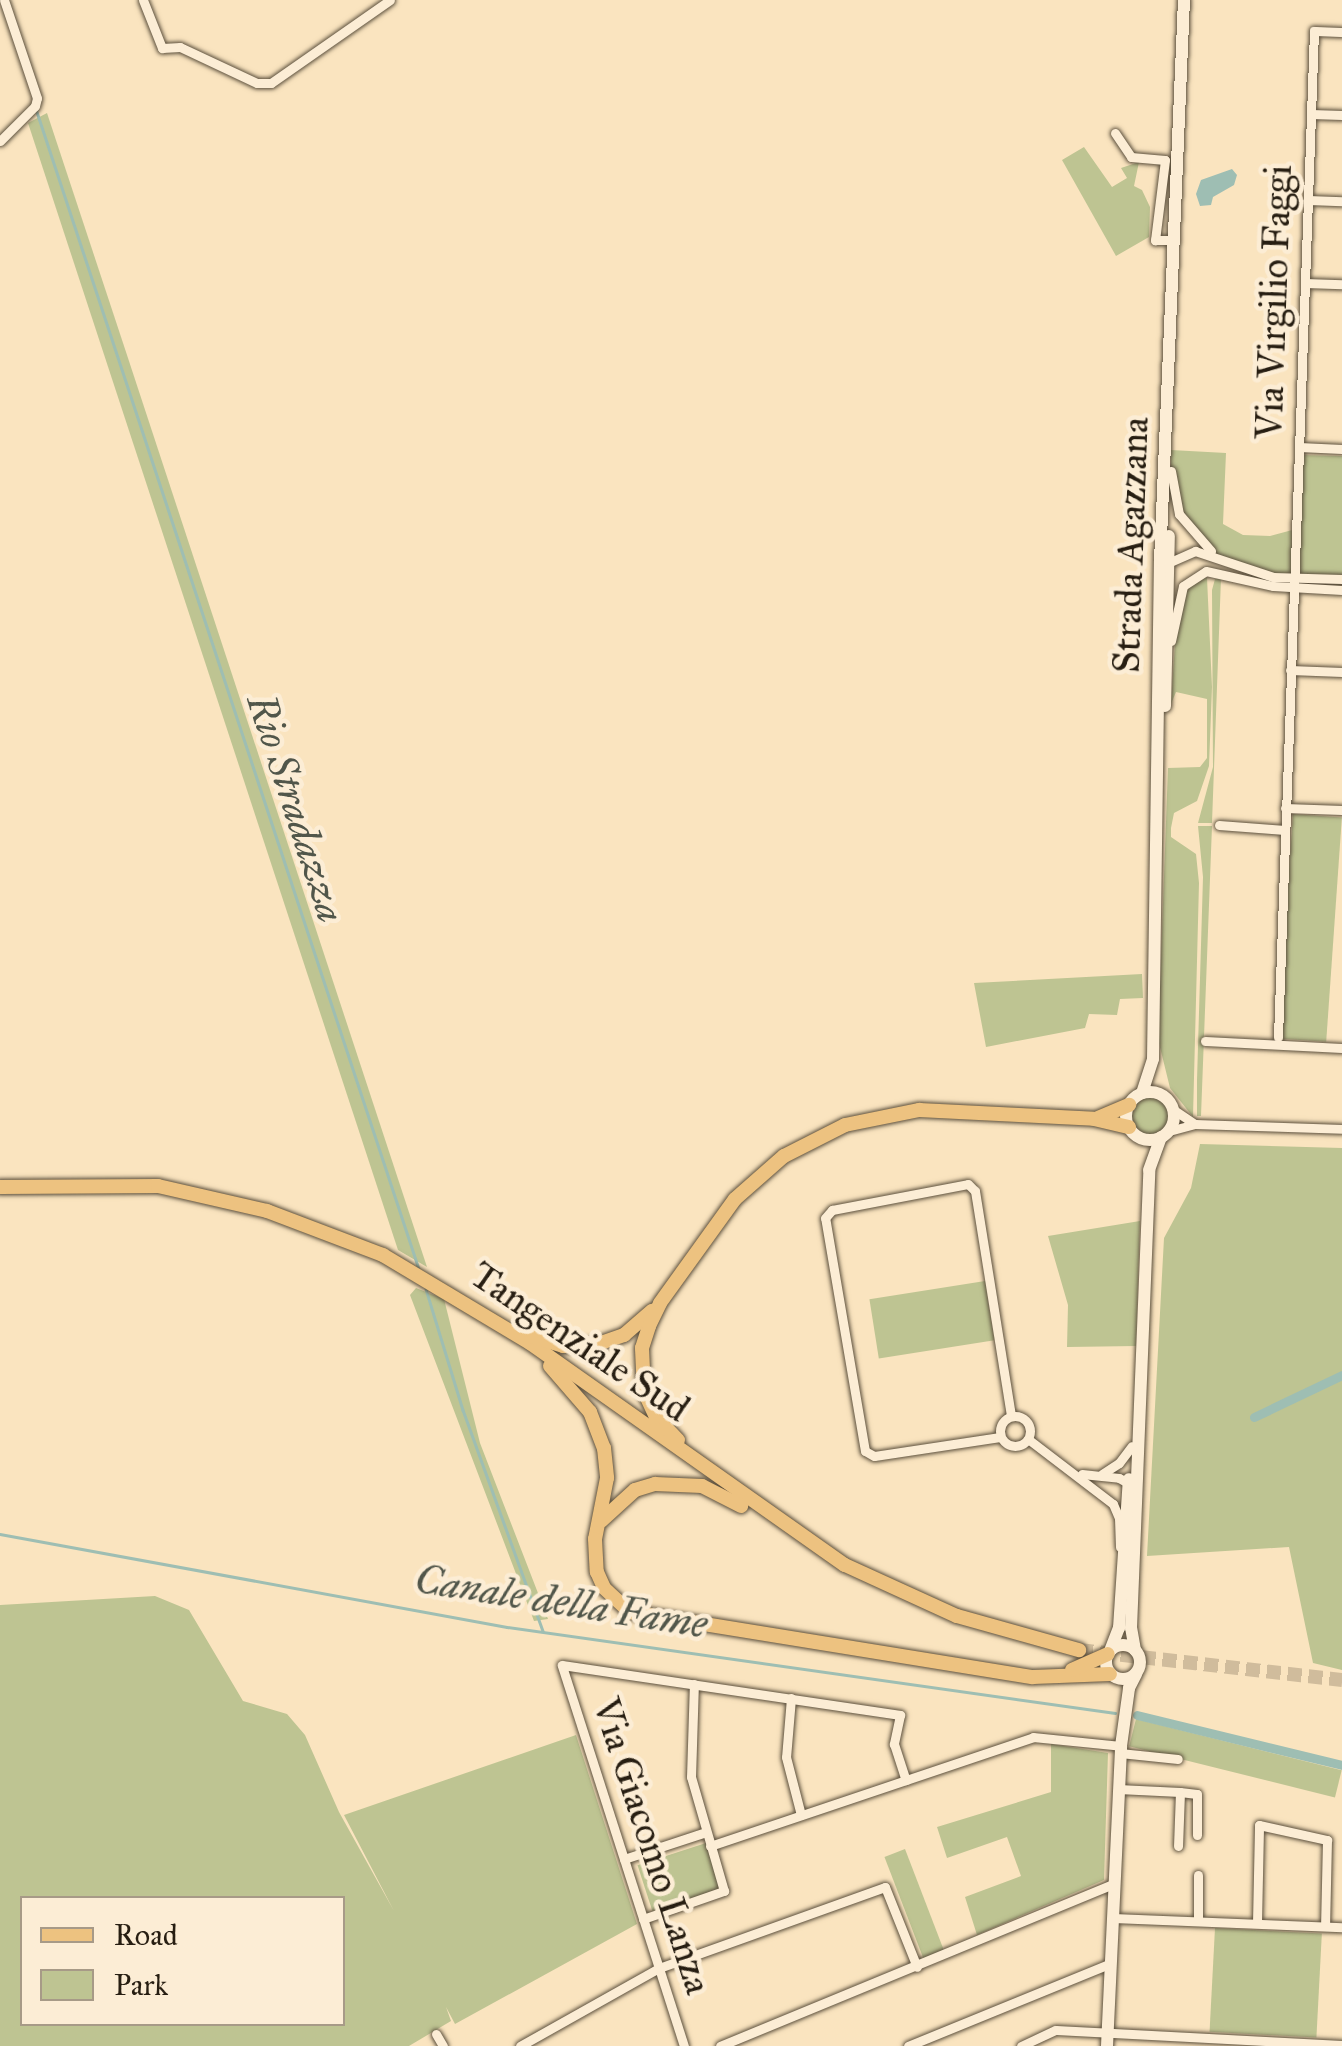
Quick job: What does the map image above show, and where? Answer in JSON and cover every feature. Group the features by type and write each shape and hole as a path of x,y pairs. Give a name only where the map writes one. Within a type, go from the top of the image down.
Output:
{"main road":[{"name":"Strada Agazzana","path":"1142,1094 1153,1060 1160,768 1158,638 1184,0"},
{"name":"Strada Agazzana","path":"1160,768 1168,663 1172,324"},
{"path":"1108,2040 1124,1701 1141,1664 1131,1628 1149,1170 1174,1110 1164,1096 1153,1060"},
{"path":"1094,1119 1142,1094 1164,1096"},
{"path":"1129,1104 1134,1132 1149,1170"},
{"path":"480,1311 548,1343 579,1348 624,1335 660,1304 735,1200 762,1172 844,1125 919,1110 1094,1119 1134,1132 1165,1134"},
{"name":"Tangenziale Sud","path":"4,1188 158,1186 266,1211 383,1254 513,1332 818,1548 895,1591 957,1616 1079,1650"},
{"path":"660,1304 642,1348 644,1391 671,1434 734,1490"},
{"path":"513,1332 558,1373 595,1422 607,1462 595,1539 597,1572 604,1588 630,1612 1008,1673 1111,1675 1127,1680 1136,1674"},
{"path":"1124,1701 1111,1675 1109,1653 1119,1628 1128,1483 1139,1388"},
{"path":"600,1521 635,1490 655,1484 702,1486 818,1548"},
{"path":"1059,1676 1120,1645 1136,1650"}],"street":[{"path":"0,140 35,106 37,98 4,0"},
{"path":"143,0 162,48 180,47 257,82 271,83 390,0"},
{"name":"Via Virgilio Faggi","path":"1278,1037 1314,31 1342,32"},
{"path":"1311,114 1342,115"},
{"path":"1115,132 1131,157 1164,160 1154,240 1175,240"},
{"path":"1308,200 1342,201"},
{"path":"1305,282 1342,284"},
{"path":"1299,447 1342,449"},
{"path":"1171,471 1179,514 1188,530 1221,559"},
{"path":"1158,638 1164,570 1169,562 1196,550 1253,573 1342,590"},
{"name":"Strada Agazzana","path":"1168,663 1176,601 1191,578 1206,571 1294,582"},
{"path":"1294,582 1342,579"},
{"path":"1290,670 1342,672"},
{"path":"1285,808 1342,810"},
{"path":"1219,825 1284,830"},
{"path":"1205,1041 1342,1048"},
{"path":"1174,1110 1196,1124"},
{"path":"1165,1134 1196,1124 1342,1129"},
{"path":"1011,1416 975,1191 968,1184 832,1210 824,1218 866,1451 874,1456 1000,1437 1014,1447 1028,1438"},
{"path":"1000,1437 1000,1426 1011,1416"},
{"path":"1011,1416 1028,1424 1028,1438"},
{"path":"1028,1438 1113,1504 1124,1556"},
{"path":"1095,1476 1119,1464 1132,1446"},
{"path":"1066,1468 1128,1483 1132,1489 1134,1569"},
{"name":"Via Giacomo Lanza","path":"684,2046 562,1664 694,1684"},
{"path":"643,1919 724,1890 690,1776 694,1684 900,1715 894,1744 906,1780"},
{"path":"792,1698 786,1757 801,1815"},
{"path":"710,1846 1033,1736 1178,1759"},
{"path":"1118,1789 1198,1794 1197,1835"},
{"path":"1178,1846 1180,1792"},
{"path":"1256,1924 1258,1825 1327,1840 1325,1926"},
{"path":"624,1860 706,1832"},
{"path":"1198,1875 1198,1921"},
{"path":"720,2046 1115,1883"},
{"path":"520,2046 659,1968 885,1887 917,1967"},
{"path":"1113,1918 1342,1927"},
{"path":"908,2046 1111,1963"},
{"path":"1021,2046 1056,2030 1108,2040 1342,2044"},
{"path":"436,2034 443,2046"}],"green space":[{"path":"47,113 427,1267 398,1250 28,123"},
{"path":"1084,147 1112,187 1127,178 1121,168 1139,162 1134,186 1142,190 1150,207 1149,237 1116,256 1062,160"},
{"path":"1171,450 1226,453 1223,524 1243,535 1270,536 1296,529 1299,455 1342,456 1342,578 1273,577 1221,559 1188,530 1171,471"},
{"path":"1200,578 1207,578 1212,687 1209,766 1197,801 1174,813 1171,828 1171,837 1196,854 1199,883 1193,1117 1170,1088 1158,1039 1168,768 1200,767 1207,758 1207,699 1176,692 1171,704 1176,628 1186,591"},
{"path":"1221,578 1212,823 1198,823 1213,767 1212,590 1215,579"},
{"path":"1293,814 1342,817 1326,1042 1277,1038"},
{"path":"1198,826 1212,826 1201,1116 1197,1116 1197,1080 1203,877"},
{"path":"1142,974 1143,998 1120,999 1117,1015 1089,1014 1085,1028 986,1047 974,983"},
{"path":"1150,1097 1163,1103 1169,1116 1163,1129 1150,1135 1137,1129 1131,1116 1137,1103"},
{"path":"1200,1144 1342,1148 1342,1670 1313,1663 1289,1547 1147,1556 1164,1238 1191,1188"},
{"path":"1140,1221 1136,1346 1067,1347 1068,1305 1048,1236"},
{"path":"985,1281 994,1340 879,1359 869,1299"},
{"path":"416,1288 444,1299 480,1443 548,1619 534,1621 410,1295"},
{"path":"155,1596 189,1610 243,1701 287,1714 305,1735 339,1812 394,1911 344,1815 576,1735 637,1924 455,2024 446,2007 451,2021 409,2046 0,2046 0,1605"},
{"path":"1136,1719 1342,1770 1335,1797 1129,1746"},
{"path":"1051,1744 1108,1753 1104,1880 977,1935 965,1897 1021,1876 1007,1837 947,1858 937,1827 1051,1792"},
{"path":"706,1843 721,1889 652,1911 638,1865"},
{"path":"905,1849 944,1951 924,1959 884,1857"},
{"path":"1215,1928 1322,1934 1316,2037 1210,2032"}],"water":[{"path":"1232,169 1237,175 1234,185 1213,197 1211,205 1200,206 1196,194 1201,180"}],"waterway":[{"name":"Rio Stradazza","path":"37,112 420,1272"},
{"name":"Rio Stradazza","path":"426,1289 463,1410 543,1631"},
{"path":"1254,1417 1342,1375"},
{"name":"Canale della Fame","path":"0,1534 507,1627 1115,1713"},
{"name":"Canale della Fame","path":"1137,1715 1342,1765"}],"tunnel":[{"path":"1079,1650 1342,1680"}]}
